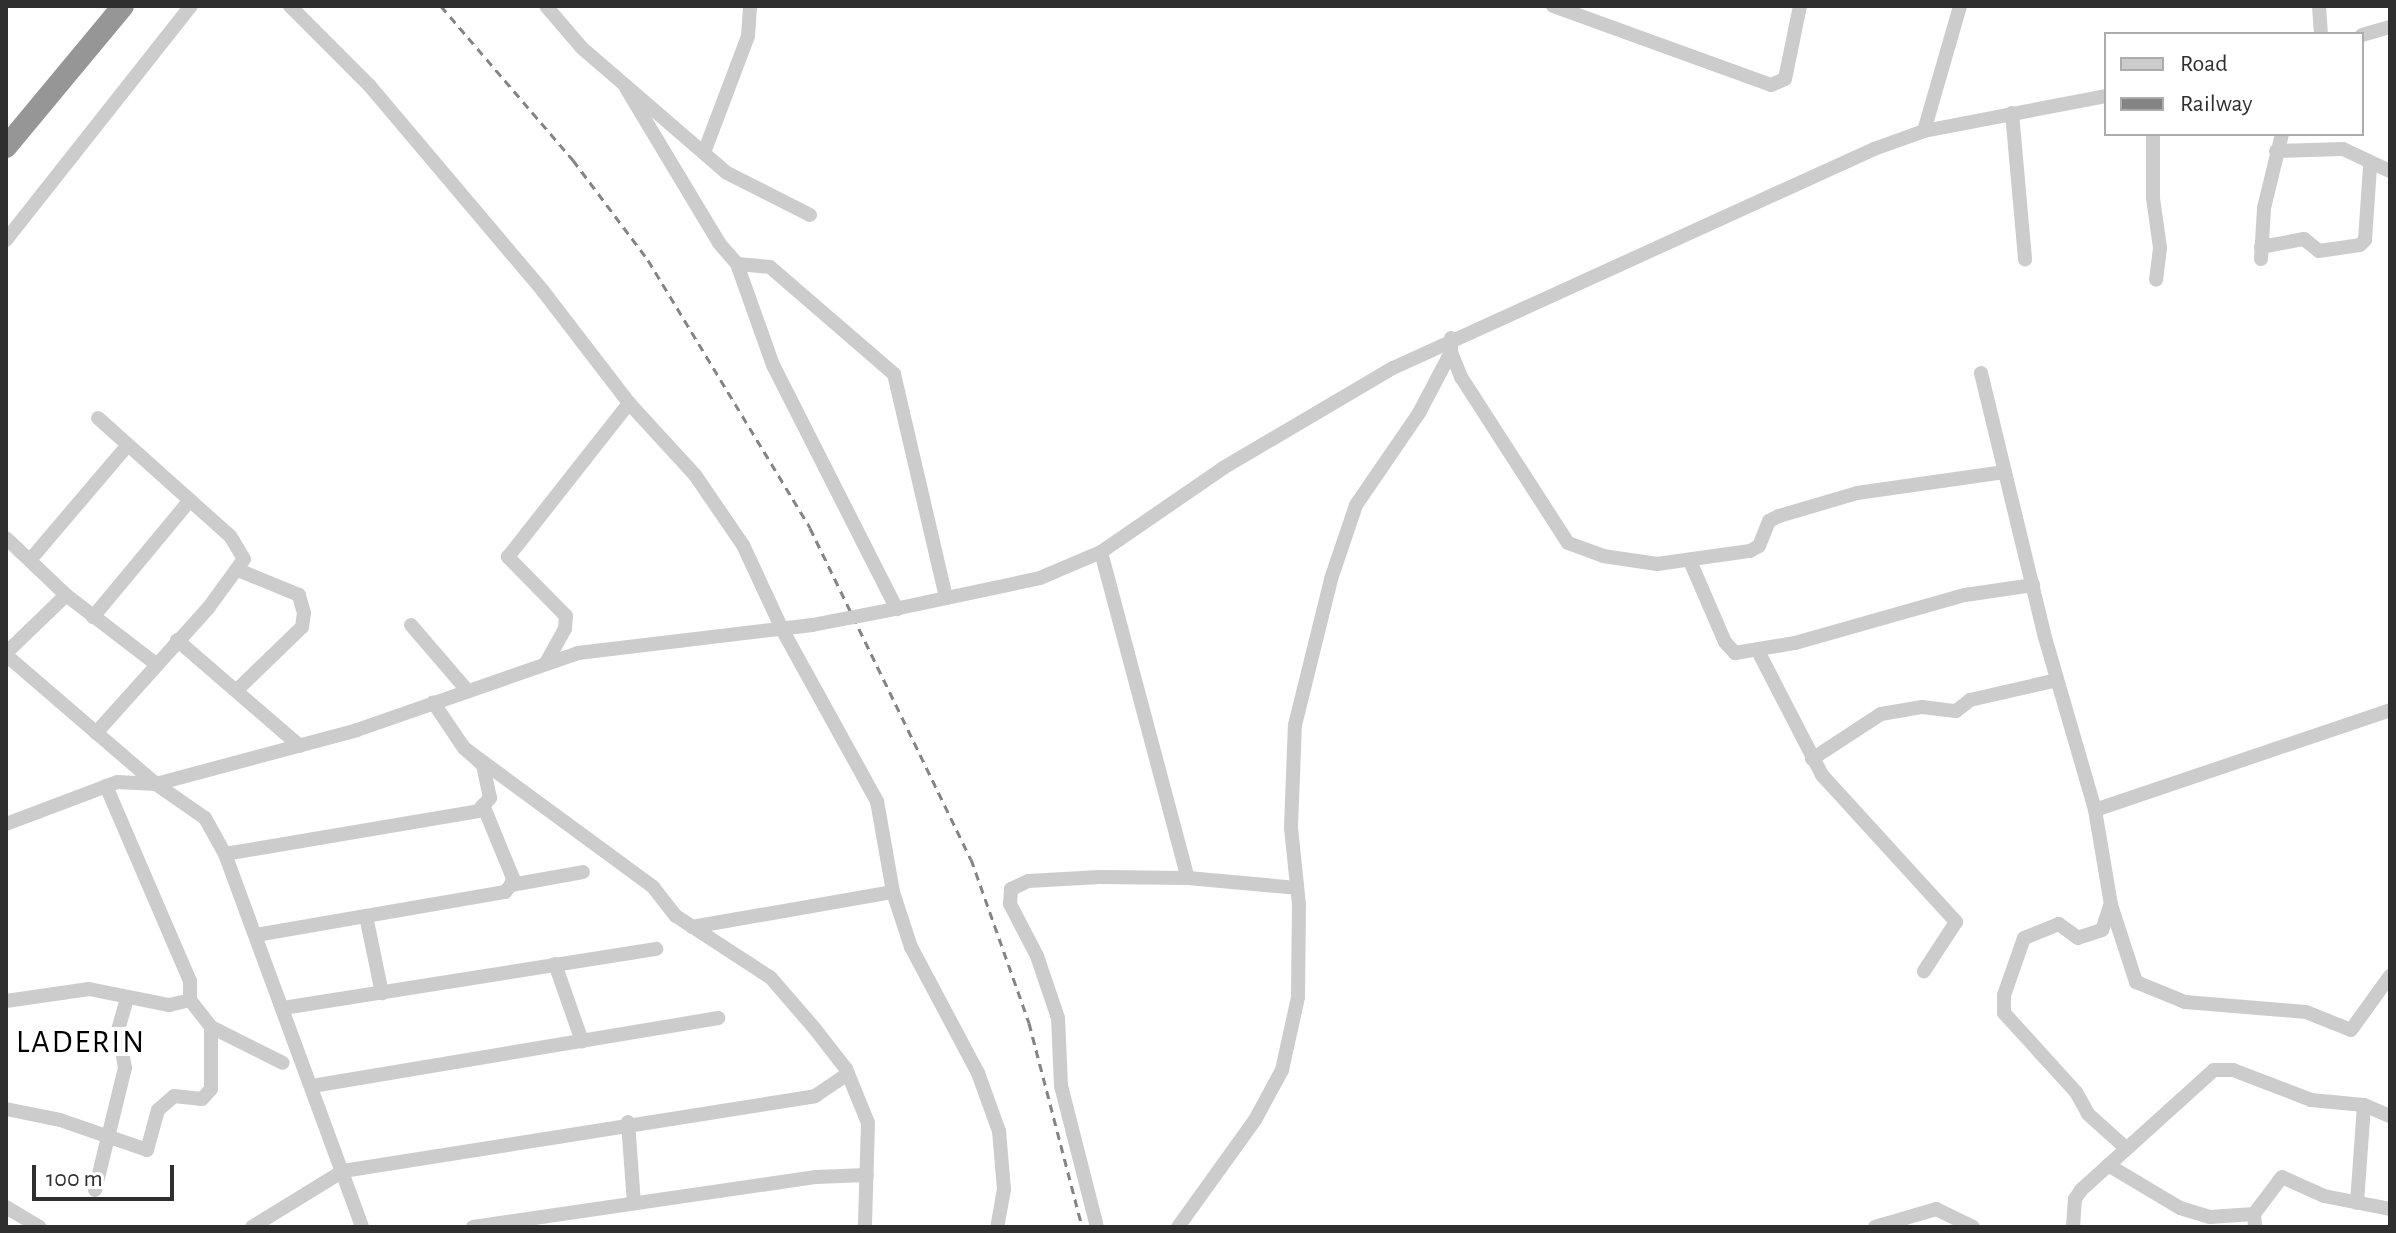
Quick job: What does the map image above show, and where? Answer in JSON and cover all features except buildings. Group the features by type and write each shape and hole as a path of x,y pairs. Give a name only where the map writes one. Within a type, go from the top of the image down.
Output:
{"highway":[{"path":"6,130 109,6"},
{"path":"6,147 123,6"}],"street":[{"path":"6,240 191,6"},
{"path":"290,6 369,85 543,291 563,324 703,487 762,580 783,631 877,801 893,892 911,947 978,1073 999,1131 1004,1189 997,1227"},
{"path":"546,6 626,88 705,150 727,173 810,215"},
{"path":"705,150 748,36 750,6"},
{"path":"1553,6 1771,85 1785,79 1800,6"},
{"path":"1924,131 1960,6"},
{"path":"2319,6 2321,32"},
{"path":"2364,34 2390,27"},
{"path":"626,88 737,264 773,365 893,610"},
{"path":"6,824 106,786 156,784 300,746 578,653 783,631 1040,578 1101,552 1289,426 1451,345 1924,131 2104,96"},
{"path":"2012,113 2025,259"},
{"path":"2153,136 2153,198 2160,248 2156,280"},
{"path":"2281,136 2276,151 2261,253 2304,239 2319,251 2360,245 2365,240 2370,166"},
{"path":"2276,151 2343,149 2370,166 2390,171"},
{"path":"737,264 770,267 894,374 946,598"},
{"path":"1451,345 1461,377 1568,543 1603,556 1657,564 1750,551 1759,546 1769,521 1779,516 1857,493 2005,472"},
{"path":"1178,1227 1255,1120 1282,1070 1298,997 1297,888 1291,827 1295,725 1331,579 1356,505 1419,413 1451,345"},
{"path":"1981,373 2057,680 2095,810 2111,905 2136,982 2185,1002 2306,1012 2351,1030 2390,976"},
{"path":"546,663 565,629 566,616 508,557 629,403"},
{"path":"96,733 238,570 242,551 98,418"},
{"path":"30,560 128,445"},
{"path":"93,617 190,500"},
{"path":"6,538 66,595 156,664"},
{"path":"1101,552 1188,878"},
{"path":"1690,561 1729,649 1758,651 1965,595 2033,585"},
{"path":"236,691 302,627 304,613 299,595 238,570"},
{"path":"66,595 6,654 12,669 96,733 156,784 205,818 225,854 362,1227"},
{"path":"411,625 467,690"},
{"path":"177,640 300,746"},
{"path":"1758,651 1812,759 1956,922 1924,971"},
{"path":"1812,759 1881,714 1922,707 1956,711 1970,700 2057,680"},
{"path":"225,854 478,811 490,798 483,765 464,748 433,702"},
{"path":"2095,810 2390,710"},
{"path":"464,748 653,887 692,927 771,978 848,1074 868,1123 865,1227"},
{"path":"106,786 190,981 190,1000 211,1027 283,1063"},
{"path":"256,935 505,892 513,878 483,805"},
{"path":"511,885 583,872"},
{"path":"1097,1227 1061,1086 1063,1046 1058,1018 1009,896 1017,884 1028,881 1188,878 1297,888"},
{"path":"692,927 893,892"},
{"path":"2111,905 2102,930 2078,938 2059,924 2024,938 2004,995 2004,1013 2076,1092 2088,1114 2127,1149"},
{"path":"366,916 382,993"},
{"path":"283,1008 656,949"},
{"path":"555,964 582,1041"},
{"path":"6,1001 89,989 169,1005 190,1000"},
{"path":"95,1190 125,1068 118,1030 127,998"},
{"path":"312,1086 718,1018"},
{"path":"6,1109 147,1150 158,1110 174,1096 202,1099 211,1089 211,1027"},
{"path":"2073,1227 2075,1199 2108,1165 2222,1068 2311,1100 2364,1105 2390,1116"},
{"path":"252,1227 343,1171 628,1122 815,1096 848,1074"},
{"path":"2357,1203 2364,1105"},
{"path":"628,1122 634,1203"},
{"path":"2108,1165 2180,1208 2210,1217 2254,1221 2282,1177 2324,1196 2390,1209"},
{"path":"473,1227 816,1177 867,1175"},
{"path":"6,1207 39,1227"},
{"path":"1875,1227 1936,1209 1973,1227"}],"railway":[{"path":"441,6 573,160 648,260 810,528 971,859 1029,1023 1082,1227"}],"district":[{"name":"LADERIN","path":"81,1042"}]}
